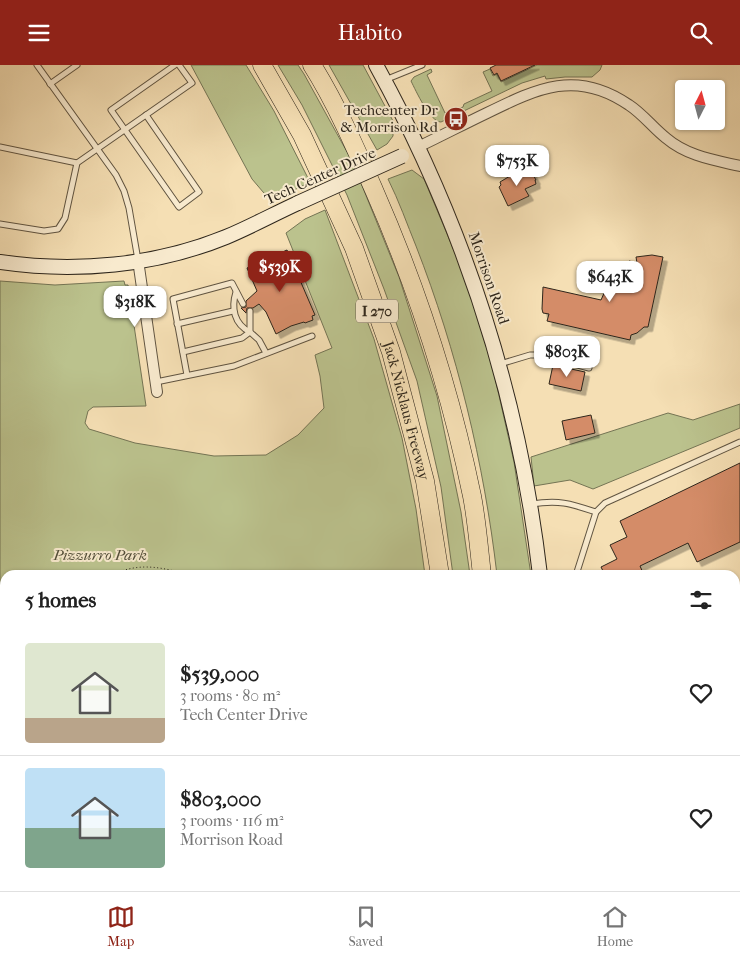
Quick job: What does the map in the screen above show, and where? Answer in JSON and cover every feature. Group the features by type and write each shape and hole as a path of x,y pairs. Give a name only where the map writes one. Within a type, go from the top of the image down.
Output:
{"highway":[{"name":"Jack Nicklaus Freeway","path":"262,65 302,135 354,248 391,352 425,481 439,570"},
{"name":"I 270","path":"312,65 357,151 400,248 438,356 472,498 481,570"}],"main road":[{"name":"Morrison Road","path":"376,65 405,117 467,262 511,409 530,504 539,570"},
{"name":"Tech Center Drive","path":"0,262 32,267 102,266 167,256 225,237 418,147"}],"street":[{"name":"Tech Center Drive","path":"418,147 519,97 555,85 575,85 612,94 631,106 678,147 698,156 740,166"},
{"path":"138,260 156,387"}],"lane":[{"path":"37,65 97,149 124,191 138,260"},
{"path":"50,84 77,65"},
{"path":"0,224 44,231 58,229 65,218 77,163 125,130 146,115 192,83 177,65 112,110 125,130 179,207 200,192 146,115"},
{"path":"385,80 422,65"},
{"path":"0,147 77,163"},
{"path":"187,375 173,299 232,283 243,304"},
{"path":"236,292 233,311 239,324 259,340 266,353"},
{"path":"177,324 233,311"},
{"path":"250,311 250,332"},
{"path":"183,351 242,338 250,332"},
{"path":"156,387 187,375 234,366 312,336"},
{"path":"499,364 530,355 540,355 589,368"},
{"path":"578,570 596,512 605,503 740,442"},
{"path":"530,504 553,501 596,512"}],"path":[{"path":"122,570 145,567 170,570"}],"green space":[{"path":"191,65 246,65 274,111 310,182 269,199 252,179"},
{"path":"278,65 298,65 304,74 352,161 399,277 437,396 461,512 469,570 452,570 441,487 417,381 384,289 347,195 302,105"},
{"path":"329,65 363,65 393,121 393,136 387,144 377,150"},
{"path":"537,65 602,65 600,70 592,77 546,79 545,76 522,83 441,122 437,121 428,112 411,81 414,77 431,69 432,72 427,75 445,113 453,112 463,107 464,104 492,91 483,72 490,69 493,76 497,74 501,82"},
{"path":"412,170 424,179 466,279 493,369 514,462 530,570 496,570 485,491 456,367 431,286 388,179"},
{"name":"Pizzurro Park","path":"325,210 374,339 402,438 416,509 424,570 0,570 0,281 55,285 124,281 125,285 128,285 146,406 93,407 88,411 85,423 89,429 135,443 214,456 266,455 298,435 324,408 315,355 332,348 286,233 305,219"},
{"path":"740,404 740,428 593,489 570,480 534,486 531,457 668,413 693,420"}],"building":[{"path":"496,65 535,65 501,81 497,73 494,75 490,68"},
{"path":"530,169 536,184 525,189 529,196 508,206 499,187 501,185 500,182 515,173 517,175"},
{"path":"287,250 315,315 312,316 313,320 291,326 276,334 266,312 259,304 253,308 247,308 246,313 241,308 246,307 246,301 257,291 247,268"},
{"path":"652,255 663,257 648,327 644,327 631,335 630,340 547,321 549,314 543,313 542,309 543,287 601,300 605,291 614,285 623,285 629,261 637,263 636,257"},
{"path":"553,365 585,372 581,391 549,384"},
{"path":"591,415 595,433 566,440 562,421"},
{"path":"740,463 740,542 697,562 688,543 640,566 642,570 602,570 601,567 617,559 610,545 627,537 620,521"}],"place":[{"name":"Techcenter Dr & Morrison Rd","path":"456,119"}]}
